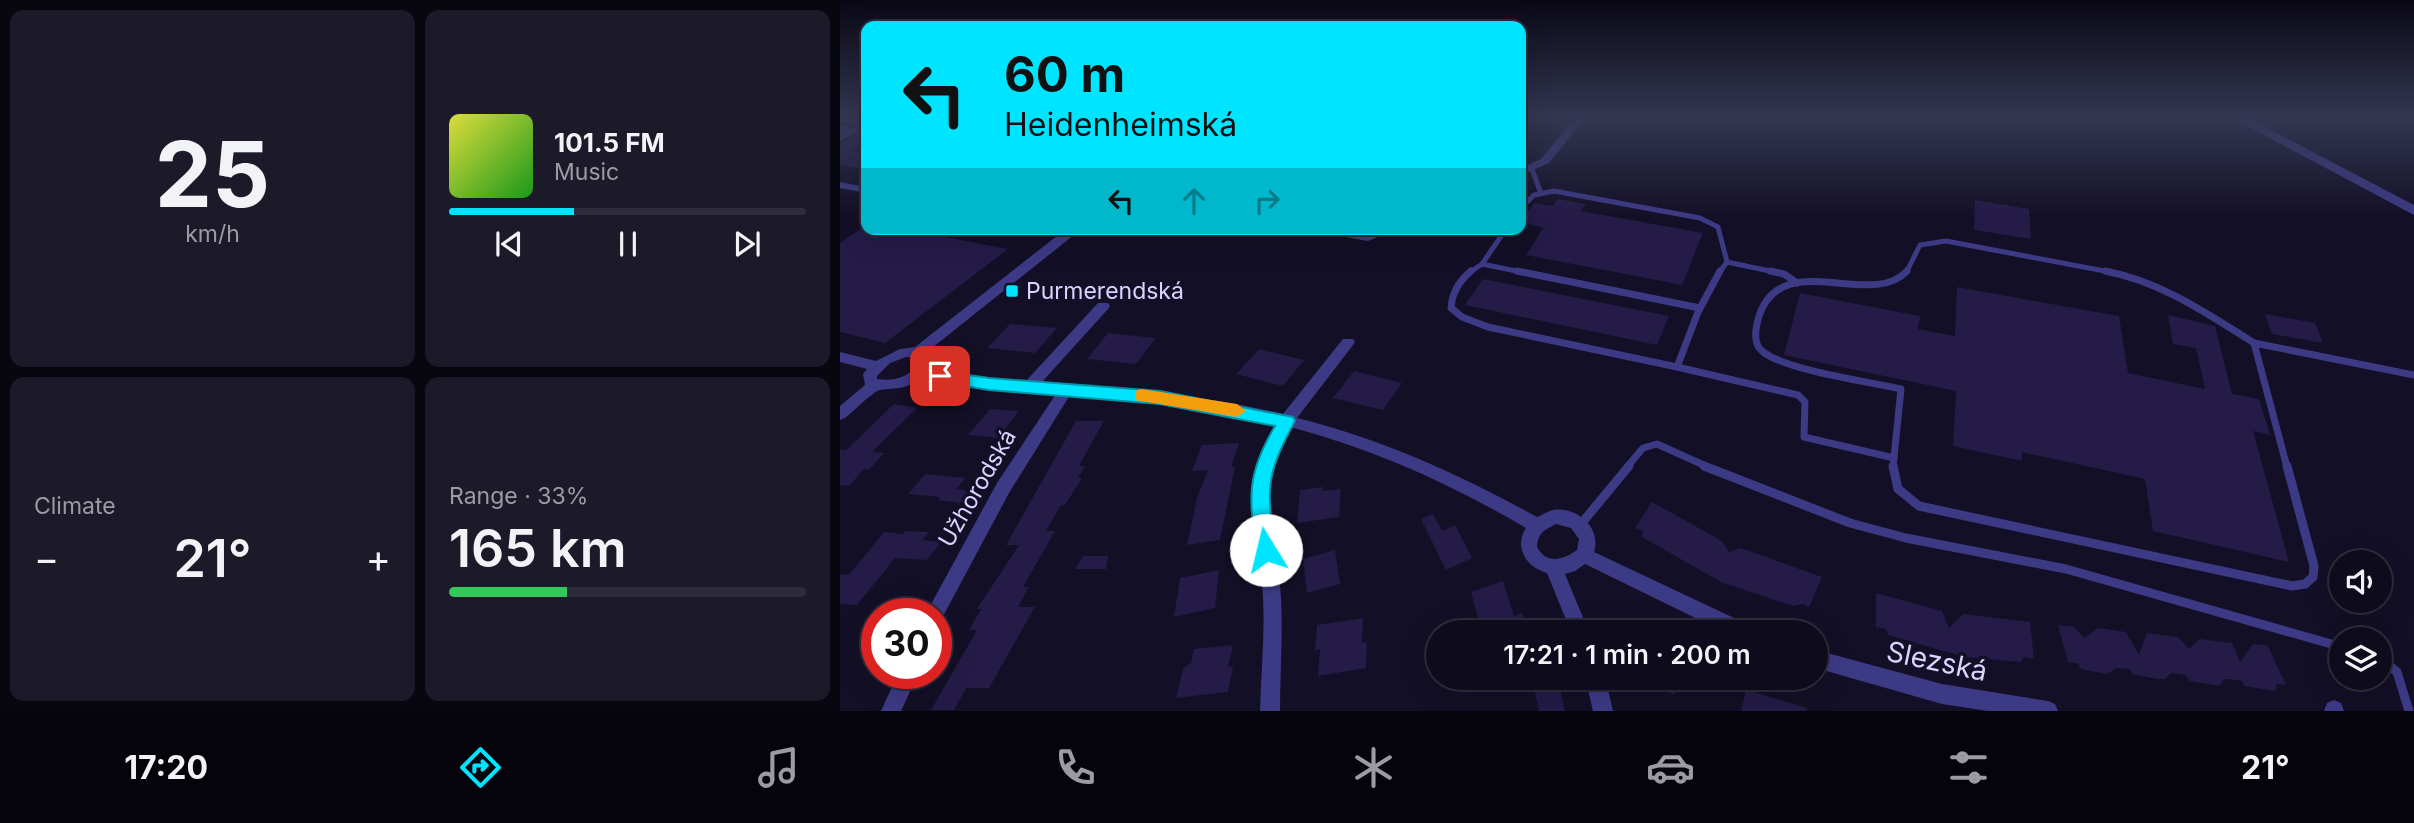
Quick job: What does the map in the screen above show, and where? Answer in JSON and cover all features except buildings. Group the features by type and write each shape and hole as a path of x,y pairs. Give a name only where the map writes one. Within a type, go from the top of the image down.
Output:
{"street":[{"path":"1526,170 1545,161 1554,150"},
{"path":"2299,150 2414,211"},
{"path":"840,185 861,189"},
{"path":"875,385 869,377 877,366 895,355 918,352 1061,235"},
{"path":"1357,235 1374,235"},
{"path":"1029,387 1103,306"},
{"path":"1270,711 1272,598 1259,503 1260,479 1268,453 1287,421 1348,342"},
{"path":"840,414 875,385 897,384 919,372 926,358 918,352"},
{"path":"840,357 877,366"},
{"path":"919,372 1029,387 1182,400 1287,421 1350,439 1426,468 1536,525"},
{"name":"Užhorodská","path":"944,598 1003,488 1066,390"},
{"path":"1554,517 1573,519 1581,524 1589,538 1584,555 1572,565 1554,568 1537,562 1531,555 1528,540 1536,525 1554,517"},
{"path":"1584,555 1719,620"},
{"path":"1554,568 1575,620"},
{"name":"Slezská","path":"1828,662 1942,694 2048,711"},
{"path":"891,711 901,689"},
{"path":"1598,690 1603,711"}],"lane":[{"path":"1526,170 1540,191"},
{"path":"1526,201 1540,191 1554,191 1712,222 1718,227 1727,262"},
{"path":"1502,235 1482,264 1459,282 1451,296 1451,308 1462,317 1488,327 1798,395 1805,402 1804,437 1894,458"},
{"path":"2254,343 2314,566 2313,577 2305,584 2292,586 1919,506 1898,489 1892,472 1901,389 1780,361 1758,346 1755,335 1766,297 1782,286 1798,283 1894,281 1909,270 1920,245 1945,241 2098,267 2126,275 2190,303 2254,343 2414,375"},
{"path":"1727,262 1784,274 1798,283"},
{"path":"1677,367 1713,280 1727,262"},
{"path":"1482,264 1700,308"},
{"path":"1581,524 1643,448 1657,444 1740,482 1850,523 1918,541 2066,569 2329,643"},
{"path":"2392,667 2398,672 2409,711"}],"slow traffic":[{"path":"1141,396 1182,400 1237,411"}],"place":[{"name":"Purmerendská","path":"1012,291"}],"route":[{"path":"940,376 989,384 1160,397 1287,421 1268,453 1260,479 1259,503 1266,550"}]}
